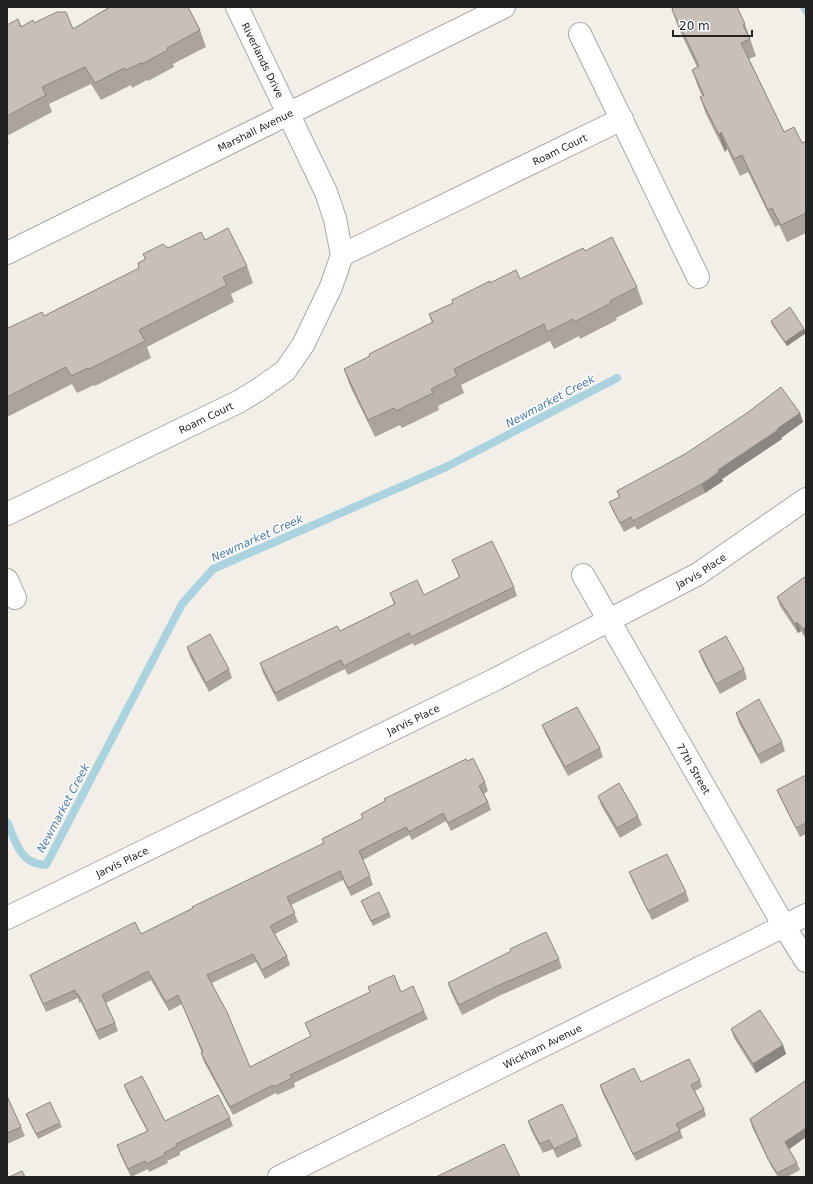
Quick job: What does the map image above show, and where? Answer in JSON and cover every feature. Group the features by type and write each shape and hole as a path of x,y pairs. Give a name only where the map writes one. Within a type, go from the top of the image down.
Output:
{"street":[{"name":"Riverlands Drive","path":"237,7 289,114"},
{"name":"Marshall Avenue","path":"7,253 504,7"},
{"path":"580,34 698,276"},
{"name":"Roam Court","path":"7,514 238,402 285,371 306,339 331,287 342,255 335,219 326,192 289,114"},
{"name":"Roam Court","path":"342,255 622,119"},
{"name":"Jarvis Place","path":"7,918 489,683 698,574 806,499"},
{"name":"77th Street","path":"583,575 784,926 806,961"},
{"name":"Wickham Avenue","path":"279,1177 806,915"}],"building":[{"path":"110,7 188,7 200,30 142,64 141,63 126,70 124,68 95,83 85,67 42,87 46,95 7,116 7,25 18,19 21,27 33,20 34,23 57,12 66,12 73,29"},
{"path":"672,7 737,7 745,24 743,25 750,39 741,43 784,132 794,127 802,143 805,142 806,213 781,225 772,208 768,210 742,155 734,159 721,132 719,135 700,97 704,95 692,70 699,66 672,10"},
{"path":"228,228 247,266 223,277 227,285 139,330 145,341 89,369 88,368 71,376 66,367 7,397 7,325 8,328 42,312 44,316 139,268 138,263 146,259 143,254 163,244 168,248 201,232 205,240"},
{"path":"612,237 637,287 610,301 611,303 574,322 573,319 547,332 544,324 454,369 457,376 431,389 433,393 396,411 394,408 368,420 344,369 370,356 369,354 433,322 429,314 453,303 452,300 490,281 490,283 516,270 520,279 583,248 585,251"},
{"path":"790,307 804,329 785,342 771,321"},
{"path":"781,387 800,413 777,429 778,430 718,470 719,472 702,484 633,521 631,517 620,523 609,502 620,497 617,491 685,454 747,413"},
{"path":"492,541 514,587 411,637 409,633 344,666 341,660 275,693 260,663 337,626 340,631 395,604 390,593 417,580 424,595 460,577 452,560"},
{"path":"806,576 806,627 803,629 797,622 795,624 777,597"},
{"path":"210,634 229,669 206,683 187,647"},
{"path":"726,636 744,669 716,684 699,651"},
{"path":"759,699 782,742 758,755 736,713"},
{"path":"577,707 600,748 565,767 542,725"},
{"path":"473,758 485,782 479,786 488,802 448,823 443,813 409,832 406,827 359,851 370,876 348,888 340,871 287,897 295,913 270,926 287,956 262,970 253,954 207,975 227,1012 250,1067 311,1036 305,1023 370,992 368,987 394,975 401,992 413,986 424,1011 290,1075 292,1078 274,1087 273,1085 230,1107 201,1053 203,1052 178,995 166,1002 148,971 102,995 115,1023 96,1031 75,990 43,1004 30,975 135,922 141,934 193,908 192,907 324,843 322,839 363,818 361,814 385,801 384,799 466,759 468,761"},
{"path":"806,775 806,823 796,828 777,790"},
{"path":"619,783 638,816 617,828 598,796"},
{"path":"667,854 686,892 648,911 629,872"},
{"path":"379,892 389,913 371,921 361,901"},
{"path":"546,932 559,959 495,987 459,1005 448,983 511,951 510,949"},
{"path":"760,1010 783,1045 753,1064 731,1029"},
{"path":"689,1059 700,1080 691,1085 704,1109 676,1124 680,1131 633,1154 600,1085 634,1068 641,1082"},
{"path":"142,1076 165,1121 218,1095 230,1118 176,1144 177,1146 164,1153 165,1155 146,1164 145,1161 128,1169 117,1145 148,1131 124,1085"},
{"path":"805,1081 806,1128 785,1142 797,1163 777,1173 768,1159 750,1119"},
{"path":"7,1096 21,1127 7,1133"},
{"path":"50,1102 60,1123 36,1134 26,1114"},
{"path":"562,1104 578,1137 554,1149 549,1140 540,1144 528,1121"},
{"path":"504,1144 520,1177 436,1177"},
{"path":"22,1171 25,1177 9,1177"}],"waterway":[{"name":"Newmarket Creek","path":"804,7 806,11"},
{"name":"Newmarket Creek","path":"7,822 20,851 30,861 37,864 46,865 182,604 213,569 446,467 617,378"}]}
